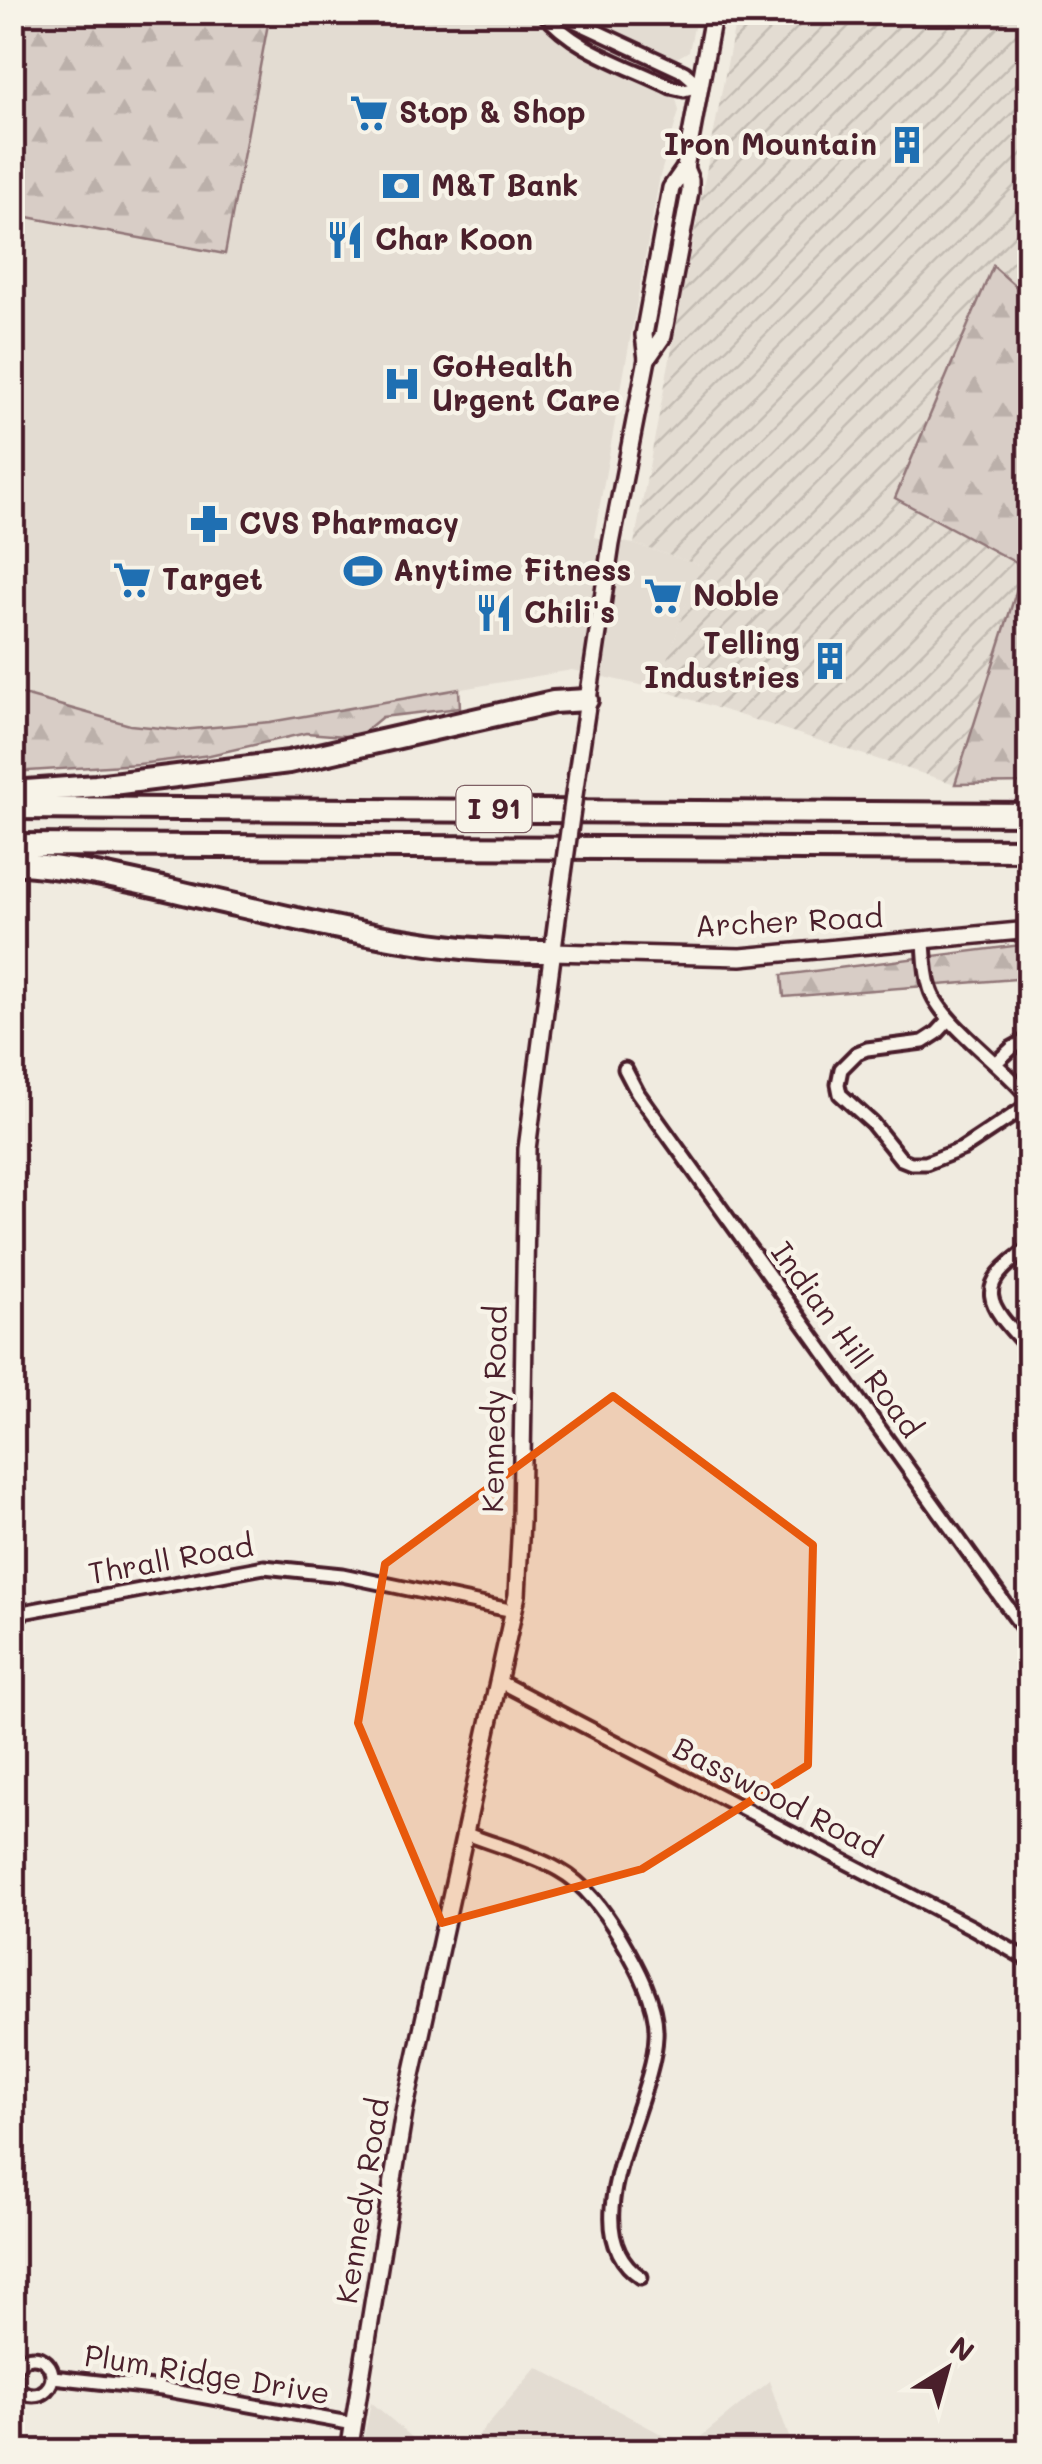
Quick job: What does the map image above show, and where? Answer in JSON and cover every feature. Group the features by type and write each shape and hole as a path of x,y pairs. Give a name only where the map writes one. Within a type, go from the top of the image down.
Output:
{"highway":[{"path":"12,792 289,762 553,702 587,700"},
{"name":"I 91","path":"12,808 1030,814"},
{"name":"I 91","path":"12,844 1030,850"},
{"path":"12,863 85,871 382,938 552,952"}],"street":[{"path":"543,12 556,27 578,41 671,86 684,90 700,86 690,75 555,12"},
{"name":"Kennedy Road","path":"348,2452 404,2112 514,1610 522,1521 527,1148 587,700 611,544 647,359 644,335 671,188 685,168 713,15"},
{"name":"Archer Road","path":"552,952 741,957 1030,930"},
{"path":"924,941 930,990 942,1013 997,1062 1030,1101 962,1149 926,1163 911,1163 901,1159 872,1123 840,1094 841,1069 857,1053 923,1042 949,1020"},
{"path":"997,1062 1030,1038"},
{"name":"Indian Hill Road","path":"625,1068 637,1092 1030,1638"},
{"path":"1030,1248 1000,1269 993,1279 990,1297 1003,1320 1030,1350"},
{"name":"Thrall Road","path":"12,1614 264,1567 342,1575 514,1610"},
{"name":"Basswood Road","path":"500,1682 1029,1957"},
{"path":"467,1834 559,1870 583,1888 606,1914 652,2007 657,2034 651,2068 610,2214 616,2254 625,2267 641,2277"},
{"name":"Plum Ridge Drive","path":"53,2376 180,2392 354,2424"}],"highlighted area":[{"path":"613,1396 813,1545 808,1765 642,1869 442,1923 358,1723 385,1564"}],"shaded area":[{"path":"697,12 689,51 675,59 570,13"},
{"path":"270,13 523,13 578,48 676,98 679,111 660,176 594,537 634,544 700,565 658,689 572,670 270,722 181,730 130,725 13,692 12,231 16,215 225,254"},
{"path":"737,13 1029,13 1029,298 993,266 1025,567 955,784 658,689 699,565 634,544"},
{"path":"537,2367 687,2448 769,2381 794,2451 465,2451"},
{"path":"371,2402 428,2451 361,2451"}],"green space":[{"path":"13,12 270,13 225,254 17,215 13,231"},
{"path":"993,266 1029,298 1029,783 955,784 1024,567 895,498"},
{"path":"459,689 460,708 382,717 358,737 306,733 210,755 13,772 13,692 130,725 181,730 270,722"},
{"path":"1029,944 1029,978 784,997 782,975"}],"place":[{"name":"Stop & Shop","path":"369,113"},
{"name":"Iron Mountain","path":"907,145"},
{"name":"M&T Bank","path":"401,186"},
{"name":"Char Koon","path":"345,240"},
{"name":"GoHealth Urgent Care","path":"402,384"},
{"name":"CVS Pharmacy","path":"209,524"},
{"name":"Anytime Fitness","path":"363,571"},
{"name":"Target","path":"132,580"},
{"name":"Noble","path":"663,596"},
{"name":"Chili's","path":"494,613"},
{"name":"Telling Industries","path":"830,661"}]}
